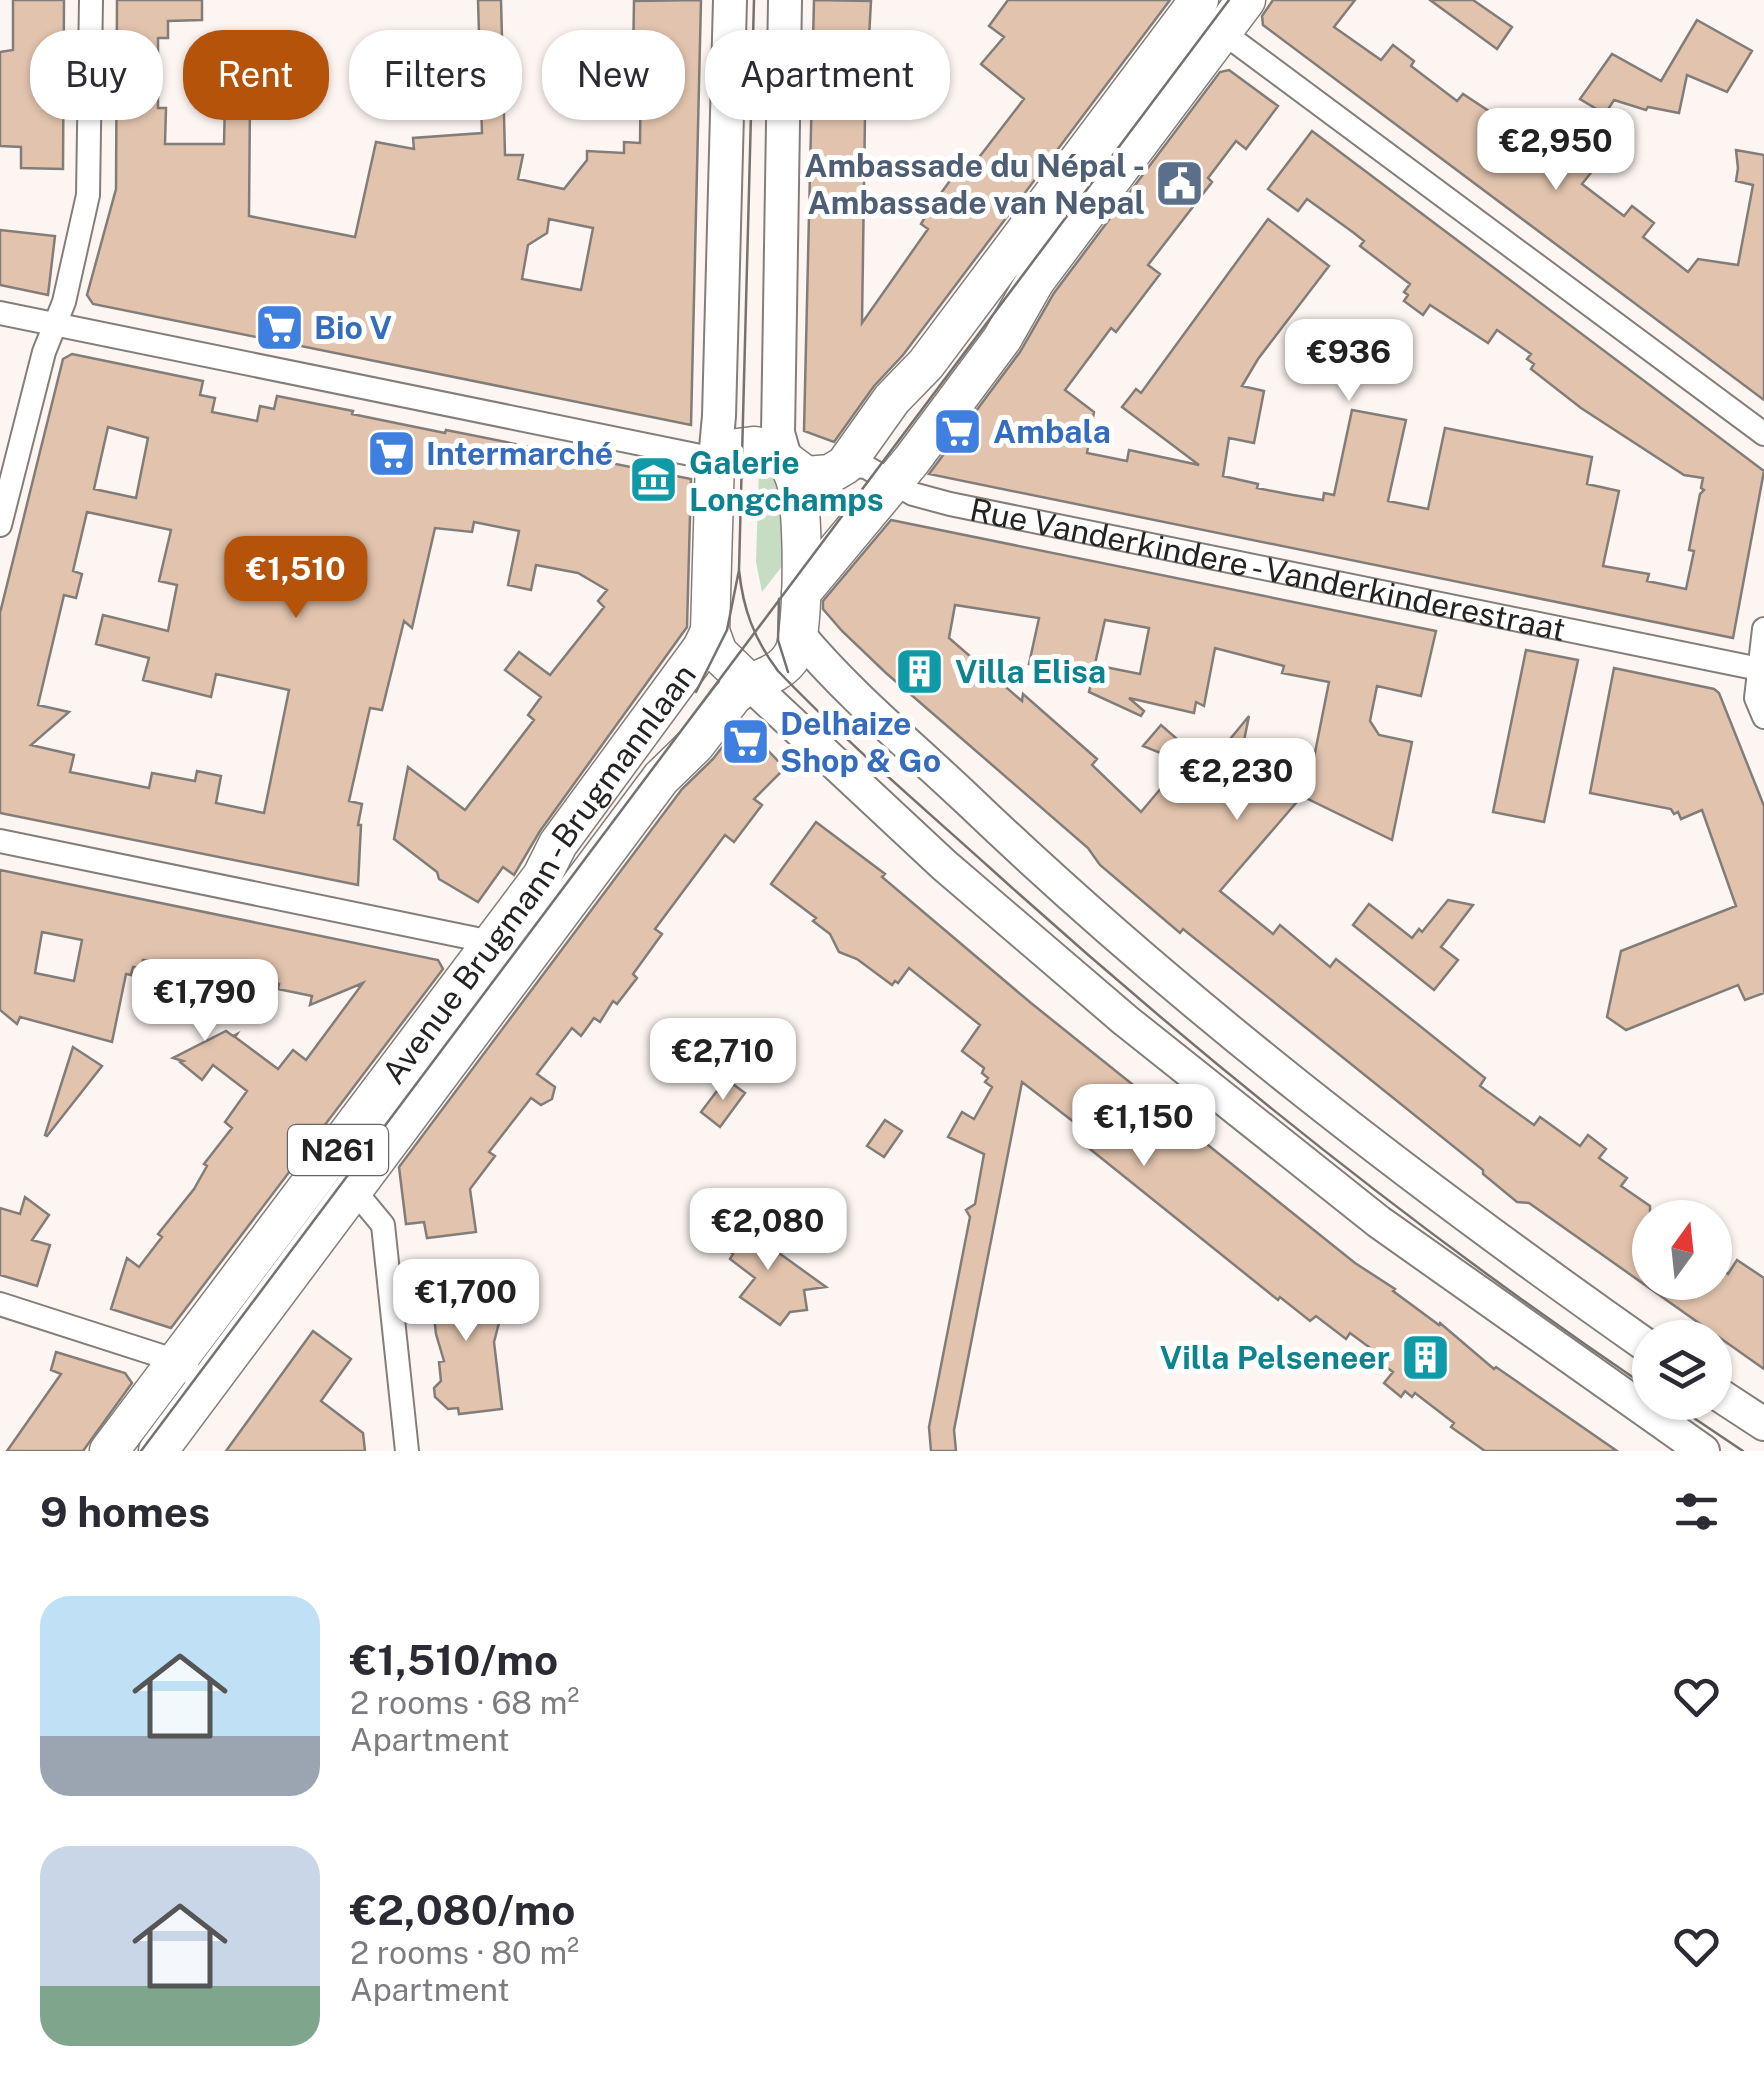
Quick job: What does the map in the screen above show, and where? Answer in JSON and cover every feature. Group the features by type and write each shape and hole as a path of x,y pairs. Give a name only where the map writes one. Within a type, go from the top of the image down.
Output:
{"main road":[{"path":"730,0 710,630 718,653 944,865 1125,1020 1379,1222 1703,1451"},
{"path":"786,0 778,433 794,475 799,502 799,635 1020,850 1176,987 1386,1155 1632,1335"},
{"path":"845,465 892,399 926,364 1204,14 1246,0"},
{"path":"801,593 892,483 1002,339 1204,14"},
{"path":"715,459 753,446 775,451 786,461"},
{"name":"Rue Vanderkindere - Vanderkinderestraat","path":"786,461 806,476 830,474 845,465"},
{"name":"Avenue Brugmann - Brugmannlaan","path":"158,1451 206,1386 490,942 542,876 558,844 702,648 710,630"},
{"name":"Avenue Brugmann - Brugmannlaan","path":"109,1451 177,1361 526,958 662,778 695,745 733,696 787,662 799,635"},
{"path":"1732,1403 1764,1424"}],"street":[{"path":"0,524 44,352 64,302 88,195 91,0"},
{"path":"1204,14 1764,434"},
{"path":"0,313 715,459"},
{"name":"Rue Vanderkindere - Vanderkinderestraat","path":"845,465 866,466 913,494 950,504 1761,669"},
{"path":"1764,629 1756,698 1764,717"},
{"path":"0,841 490,942 526,958"},
{"path":"340,1177 383,1225 408,1451"},
{"path":"0,1304 177,1361 206,1386"}],"green space":[{"path":"759,470 777,477 787,560 762,592 756,562"}],"building":[{"path":"13,0 64,0 64,30 30,30 30,120 63,120 63,169 21,168 21,147 0,146 0,52 13,50"},
{"path":"117,0 202,0 202,20 168,21 168,38 163,38 163,30 117,30"},
{"path":"478,0 501,0 502,30 479,30"},
{"path":"701,0 691,425 93,304 87,295 116,189 116,120 163,120 166,108 165,144 224,144 225,120 250,120 249,216 355,237 376,142 414,149 413,138 482,133 482,120 504,120 505,155 523,155 518,179 564,189 587,160 587,151 624,153 624,142 640,143 640,120 685,120 685,30 634,30 634,1","holes":["549,219 593,228 581,290 522,279 528,245 547,233"]},
{"path":"814,0 871,1 869,30 813,30"},
{"path":"1008,0 1170,0 834,442 804,431 811,120 865,120 862,323 928,229 921,224 933,204 960,167 967,173 1024,99 981,64 1004,37 989,26"},
{"path":"1273,0 1355,0 1334,27 1381,60 1393,45 1414,61 1411,66 1457,101 1463,94 1522,133 1527,125 1567,157 1574,147 1597,165 1582,184 1624,216 1632,206 1654,223 1643,237 1688,272 1698,259 1738,265 1753,185 1736,181 1736,150 1764,155 1764,400 1263,25 1262,16"},
{"path":"1430,0 1473,0 1512,27 1497,49"},
{"path":"1697,20 1752,51 1727,92 1687,75 1679,113 1648,107 1646,110 1614,100 1605,114 1580,99 1612,54 1661,81"},
{"path":"1229,70 1278,106 1246,149 1236,141 1208,178 1212,182 1148,265 1160,274 1116,332 1111,328 1065,390 1094,412 1087,453 1127,461 1129,450 1199,465 1122,407 1136,389 1141,393 1268,219 1329,266 1242,386 1264,391 1254,443 1229,438 1223,476 1293,495 1323,500 1324,493 1334,495 1352,410 1406,420 1388,501 1428,509 1445,428 1592,457 1587,484 1619,491 1603,566 1649,574 1647,581 1686,589 1703,478 1684,475 1581,408 1531,369 1534,364 1527,359 1531,354 1497,330 1488,343 1430,305 1423,315 1404,301 1410,284 1360,246 1364,241 1307,199 1298,211 1268,189 1312,131 1764,471 1733,638 929,474 1020,352 1054,293 1220,72"},
{"path":"0,230 55,236 48,295 0,285"},
{"path":"72,354 203,381 200,395 215,398 212,412 257,421 260,406 274,409 277,396 445,433 446,430 691,479 687,627 540,831 514,875 503,867 478,902 439,879 437,872 394,839 408,767 465,810 534,720 528,715 541,697 505,670 519,652 550,675 604,607 598,601 607,590 578,573 536,565 531,590 508,585 519,531 474,522 472,532 435,528 412,628 404,621 382,710 370,708 349,801 362,804 358,885 0,813 0,613 63,359","holes":["108,427 148,438 136,498 94,489","87,512 171,530 159,581 177,585 168,631 103,615 96,644 149,658 143,680 211,697 216,674 289,690 264,813 216,803 221,776 197,771 195,781 152,773 149,788 70,772 74,755 31,745 69,712 38,705 64,595 76,598 82,574 73,571"]},
{"path":"891,520 1436,631 1421,696 1377,686 1370,721 1379,735 1412,742 1392,840 1306,798 1329,682 1282,673 1284,666 1215,648 1204,706 1196,702 1194,713 1129,698 1144,711 1141,716 1089,692 1095,665 1140,674 1149,628 1105,620 1092,677 1029,664 1039,618 955,605 949,638 1022,701 1023,694 1097,759 1092,765 1141,812 1183,762 1143,746 1161,725 1208,766 1249,716 1239,765 1302,796 1220,891 1273,934 1280,925 1330,967 1336,959 1485,1078 1480,1086 1534,1125 1540,1117 1580,1146 1588,1135 1606,1149 1599,1158 1627,1178 1621,1186 1641,1200 1632,1200 1632,1276 1529,1203 1517,1202 1483,1170 1183,929 1180,933 886,673 842,631 823,609 823,601"},
{"path":"1526,650 1578,660 1544,822 1493,812"},
{"path":"1614,668 1719,693 1764,806 1764,993 1745,1000 1738,985 1626,1030 1607,1017 1621,951 1736,906 1702,810 1681,819 1671,809 1590,793"},
{"path":"741,723 785,768 754,799 762,805 734,842 725,835 655,929 662,934 617,1004 613,1001 600,1022 594,1018 581,1036 572,1028 537,1074 555,1087 552,1099 541,1105 531,1098 489,1152 495,1156 470,1189 476,1232 427,1238 424,1222 406,1224 399,1167 682,789 713,759"},
{"path":"816,822 885,874 882,877 1031,1003 1355,1263 1440,1323 1494,1369 1617,1451 1485,1451 1451,1427 1454,1423 1415,1393 1412,1397 1405,1391 1401,1397 1384,1383 1393,1372 1381,1363 1385,1359 1350,1333 1346,1339 1316,1316 1310,1321 1280,1297 1278,1300 1085,1145 1092,1136 1022,1082 954,1430 956,1451 931,1451 929,1427 970,1217 966,1210 975,1204 984,1154 948,1137 962,1112 974,1119 992,1087 985,1082 988,1078 982,1073 984,1068 962,1051 980,1025 909,968 892,985 857,959 839,952 830,934 813,921 816,918 771,884"},
{"path":"0,870 438,960 443,969 171,1328 111,1309 127,1258 139,1267 162,1237 158,1234 194,1189 207,1166 204,1164 232,1128 225,1122 247,1091 213,1065 202,1080 180,1062 183,1061 173,1058 226,1031 237,1034 235,1037 278,1069 293,1050 306,1060 363,983 310,1005 312,996 278,989 279,984 209,968 143,960 141,968 133,967 131,975 126,974 112,1042 20,1017 17,1024 0,1010","holes":["42,932 82,940 74,981 35,973"]},
{"path":"1448,900 1473,905 1441,947 1458,960 1434,990 1353,925 1369,904 1412,938 1419,929 1422,932"},
{"path":"73,1047 102,1066 47,1136 45,1135"},
{"path":"726,1079 745,1093 720,1127 701,1112"},
{"path":"885,1120 902,1131 884,1157 867,1146"},
{"path":"25,1197 49,1215 32,1240 50,1245 37,1286 0,1275 0,1208 20,1214"},
{"path":"740,1212 759,1227 754,1235 826,1287 804,1290 807,1310 790,1312 780,1325 740,1297 755,1278 730,1259 733,1254 721,1245"},
{"path":"1737,1260 1764,1278 1764,1369 1732,1346 1732,1320 1695,1320 1666,1300 1732,1300 1732,1268"},
{"path":"483,1274 499,1323 494,1342 502,1409 459,1414 458,1408 448,1409 435,1397 434,1388 441,1381 439,1362 444,1361 436,1334 430,1280"},
{"path":"313,1331 351,1359 321,1401 363,1433 365,1451 226,1451"},
{"path":"56,1352 125,1373 132,1383 83,1451 7,1451 61,1374 51,1370"}],"tram line":[{"path":"696,692 727,630 739,570 754,0"},
{"path":"141,1451 1229,0"},
{"path":"739,570 751,623 778,671 908,795 1147,1006 1310,1140 1478,1268 1632,1376"},
{"path":"779,599 778,640 788,672"},
{"path":"1697,1420 1743,1451"}],"place":[{"name":"Ambassade du Népal - Ambassade van Nepal","path":"1180,183"},
{"name":"Bio V","path":"279,327"},
{"name":"Ambala","path":"958,431"},
{"name":"Intermarché","path":"391,453"},
{"name":"Galerie Longchamps","path":"654,480"},
{"name":"Villa Elisa","path":"920,671"},
{"name":"Delhaize Shop & Go","path":"745,741"},
{"name":"Villa Pelseneer","path":"1425,1357"}]}
